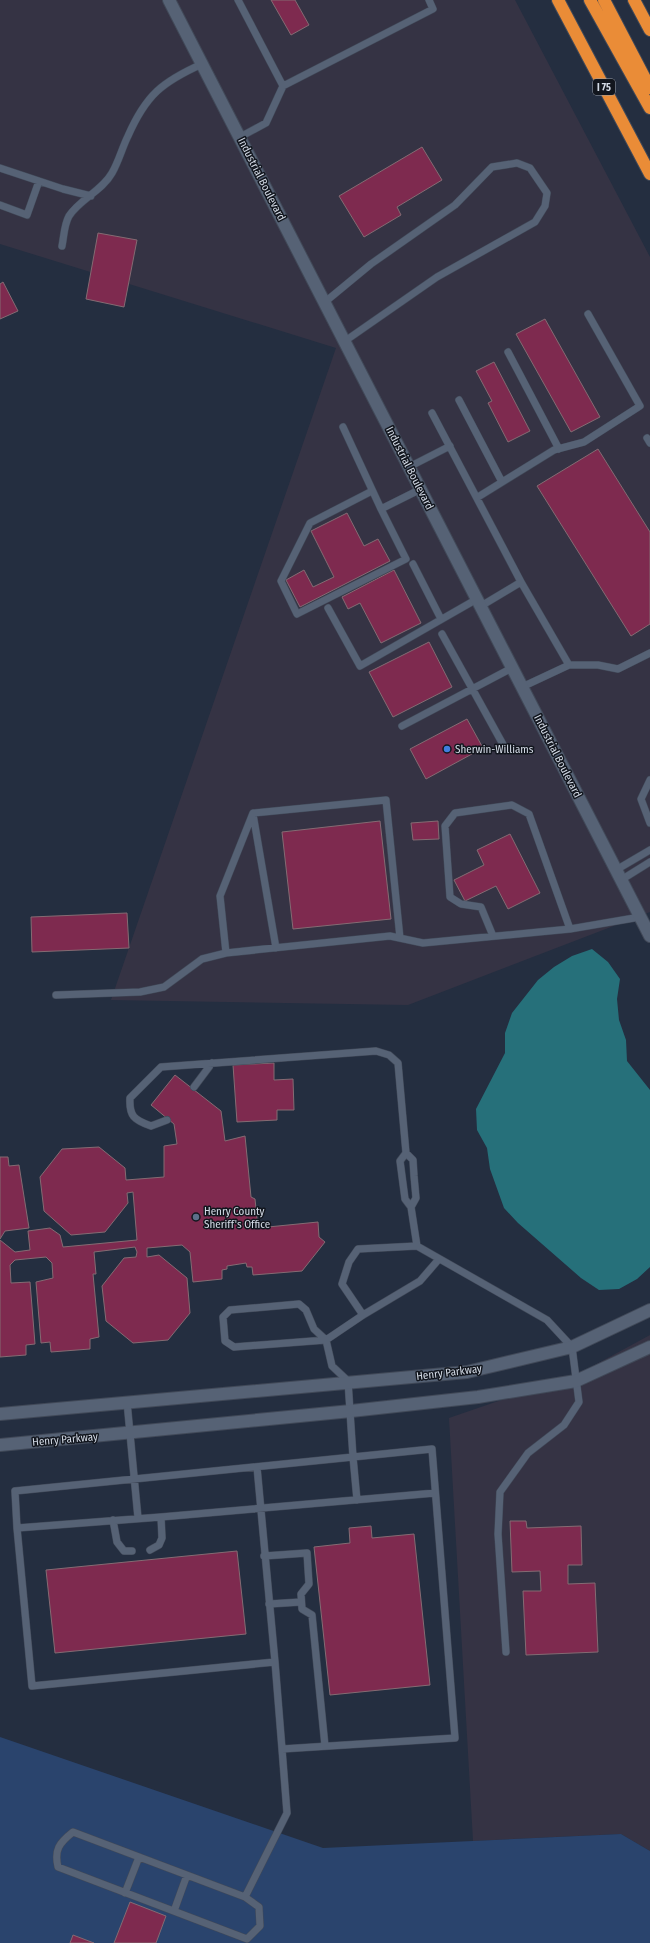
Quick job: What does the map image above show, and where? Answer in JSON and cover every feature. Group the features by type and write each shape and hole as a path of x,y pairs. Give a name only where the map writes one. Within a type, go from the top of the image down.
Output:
{"highway":[{"name":"I 75","path":"558,0 650,174"},
{"path":"590,0 650,108"},
{"path":"604,0 650,88"},
{"path":"634,0 650,30"}],"street":[{"name":"Industrial Boulevard","path":"169,0 650,936"},
{"name":"Henry Parkway","path":"0,1414 348,1381 467,1372 572,1347 650,1310"},
{"name":"Henry Parkway","path":"0,1445 351,1411 478,1397 576,1381 650,1347"}],"lane":[{"path":"238,0 283,86"},
{"path":"240,137 266,124 283,86 433,9 429,0"},
{"path":"62,246 65,225 70,216 104,184 112,173 130,131 146,102 159,88 175,76 202,64"},
{"path":"325,302 371,264 455,205 492,167 518,163 530,168 547,193 545,206 535,222 437,277 345,341"},
{"path":"0,168 91,196"},
{"path":"0,206 27,215 39,181"},
{"path":"478,497 554,450 584,442 640,406 588,314"},
{"path":"508,352 559,449"},
{"path":"459,400 502,482"},
{"path":"432,413 478,497 521,582 569,665"},
{"path":"343,427 372,491 406,558 297,614 281,581 310,523 372,491"},
{"path":"409,467 450,446"},
{"path":"381,509 421,489"},
{"path":"413,564 441,619"},
{"path":"328,608 360,666 441,619 479,603 521,582"},
{"path":"442,634 505,748"},
{"path":"522,688 569,665 598,665 618,670 650,653"},
{"path":"402,726 512,668"},
{"path":"650,780 641,798 650,823"},
{"path":"253,813 386,800 400,938"},
{"path":"493,936 481,907 461,904 450,897 445,826 455,813 512,805 529,814 570,929"},
{"path":"253,813 276,948"},
{"path":"226,953 220,896 253,813"},
{"path":"618,875 650,850"},
{"path":"618,875 650,862"},
{"path":"56,995 140,992 164,987 202,959 226,953 390,936 423,943 570,929 640,917"},
{"path":"167,1120 151,1126 136,1121 129,1109 130,1098 161,1067 376,1051 389,1055 398,1063 406,1153 413,1160 416,1198 410,1207"},
{"path":"194,1087 212,1063"},
{"path":"406,1153 400,1161 405,1199 410,1207 417,1246"},
{"path":"363,1315 342,1284 349,1262 358,1249 417,1246 547,1320 572,1347 579,1402 564,1425 528,1453 500,1492 498,1534 506,1652"},
{"path":"358,1500 353,1457 348,1381 332,1366 326,1340 314,1329 306,1310 299,1304 230,1310 223,1317 225,1341 234,1347 326,1340 420,1280 439,1259"},
{"path":"127,1402 138,1518"},
{"path":"275,1662 32,1686 17,1528 15,1491 432,1449 455,1738 282,1749"},
{"path":"245,1897 287,1813 257,1467"},
{"path":"17,1528 435,1493"},
{"path":"150,1550 159,1545 162,1538 161,1517"},
{"path":"113,1520 117,1542 124,1551 132,1551"},
{"path":"264,1556 307,1553 309,1584 301,1594 301,1602 302,1609 312,1615 325,1746"},
{"path":"269,1604 301,1602"},
{"path":"73,1832 187,1875 245,1897 259,1908 260,1926 247,1939 58,1868 56,1856 62,1841 73,1832"},
{"path":"125,1893 139,1857"},
{"path":"174,1911 187,1875"}],"shaded area":[{"path":"0,0 515,0 650,257 650,912 408,1005 111,1000 336,348 0,244"},
{"path":"592,949 608,962 620,979 617,999 619,1020 626,1040 627,1061 650,1090 650,1267 637,1279 619,1289 599,1290 581,1278 518,1223 504,1208 490,1169 487,1148 477,1130 476,1109 505,1053 505,1033 512,1013 538,980 554,967 572,956"},
{"path":"650,1335 650,1851 621,1834 473,1841 449,1418 582,1372"},
{"path":"0,1737 323,1848 621,1834 650,1851 650,1943 0,1943"}],"building":[{"path":"271,0 295,0 309,25 291,35"},
{"path":"422,147 442,180 397,207 401,215 364,237 339,196"},
{"path":"98,233 137,240 124,307 86,299"},
{"path":"3,282 18,311 0,319 0,284"},
{"path":"545,319 600,417 571,432 516,334"},
{"path":"494,362 530,431 508,442 488,403 492,401 476,371"},
{"path":"598,449 650,532 650,624 631,636 537,486"},
{"path":"347,513 364,546 378,539 390,561 300,607 286,580 304,570 313,587 334,577 311,531"},
{"path":"394,570 421,623 381,643 360,603 348,609 342,597"},
{"path":"429,642 452,687 393,717 369,672"},
{"name":"Sherwin-Williams","path":"467,719 483,748 426,779 410,749"},
{"path":"380,821 391,919 293,929 282,832"},
{"path":"438,821 439,839 413,840 411,823"},
{"path":"510,834 540,893 508,909 496,886 465,901 454,880 484,865 477,850"},
{"path":"127,913 129,948 32,952 31,917"},
{"path":"274,1063 274,1080 293,1079 294,1110 277,1110 277,1120 237,1122 233,1065"},
{"name":"Henry County Sheriff's Office","path":"175,1075 221,1111 225,1141 245,1136 251,1197 255,1199 258,1228 318,1222 319,1237 325,1242 302,1271 253,1275 252,1267 247,1267 246,1263 227,1266 227,1269 222,1270 222,1279 193,1282 190,1252 182,1245 147,1248 147,1257 159,1255 187,1278 190,1313 168,1340 133,1343 106,1321 102,1286 124,1258 136,1257 137,1252 135,1247 94,1252 96,1274 93,1274 99,1337 90,1339 90,1349 51,1352 50,1342 41,1343 36,1282 53,1278 52,1263 46,1257 15,1260 10,1265 11,1283 30,1282 35,1344 26,1345 26,1355 0,1357 0,1240 15,1252 30,1250 28,1231 50,1228 60,1235 63,1247 137,1240 133,1192 127,1193 128,1203 105,1232 71,1235 44,1211 40,1177 62,1149 99,1147 125,1168 126,1180 164,1177 164,1146 177,1144 174,1124 151,1105"},
{"path":"0,1157 8,1157 9,1166 19,1165 29,1228 5,1231 0,1239"},
{"path":"510,1521 526,1521 527,1528 581,1526 582,1565 568,1565 568,1584 595,1583 598,1652 526,1655 523,1591 541,1591 540,1571 512,1572"},
{"path":"371,1526 372,1538 414,1534 430,1685 330,1695 314,1547 350,1543 349,1528"},
{"path":"237,1551 246,1634 55,1653 46,1570"},
{"path":"130,1902 166,1916 156,1943 114,1943"},
{"path":"73,1935 94,1943 70,1943"}],"place":[{"name":"Sherwin-Williams","path":"447,749"},
{"name":"Henry County Sheriff's Office","path":"196,1217"}]}
